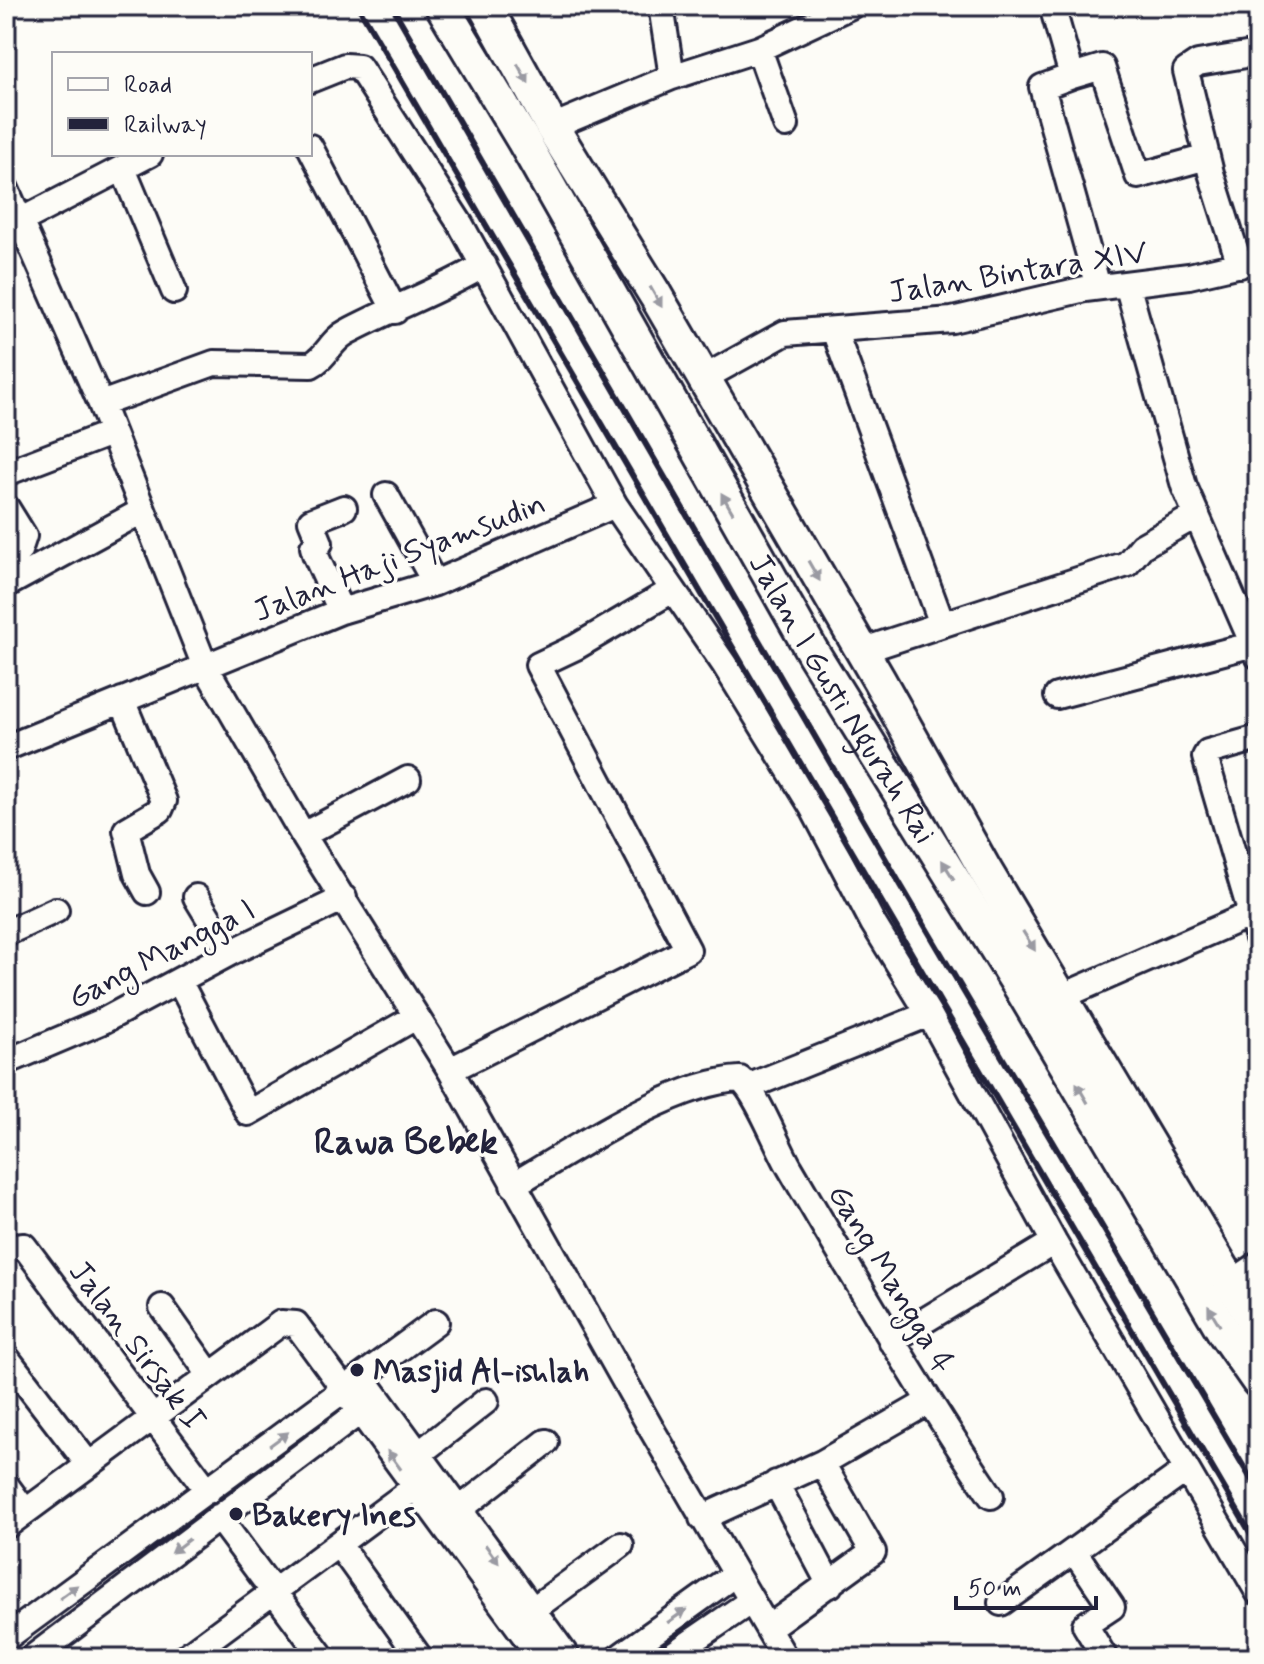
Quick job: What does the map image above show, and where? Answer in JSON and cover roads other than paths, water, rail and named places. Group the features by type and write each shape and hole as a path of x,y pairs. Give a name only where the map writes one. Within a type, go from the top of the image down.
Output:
{"main road":[{"name":"Jalan I Gusti Ngurah Rai","path":"442,6 523,140 813,653 1020,987 1217,1321 1258,1381"},
{"name":"Jalan I Gusti Ngurah Rai","path":"485,6 552,127 656,296 985,870 1063,996 1258,1328"},
{"path":"523,140 552,127"},
{"path":"813,653 861,651"}],"street":[{"path":"661,6 672,77"},
{"path":"552,127 672,77 759,49 851,6"},
{"path":"1052,6 1072,76"},
{"path":"759,49 786,125"},
{"path":"1249,262 1207,157 1187,80 1188,68 1258,53"},
{"path":"312,79 345,66 359,67 484,265 615,505 671,591 724,664 805,795 873,923 929,1014 1054,1242 1258,1592"},
{"path":"1098,287 1042,87 1102,67 1138,176 1207,157"},
{"path":"312,151 395,311"},
{"path":"22,220 146,156"},
{"path":"123,169 174,291"},
{"path":"6,189 101,404 204,664 303,835 414,1018 450,1070 702,1518 785,1658"},
{"name":"Jalan Bintara XIV","path":"702,379 785,333 952,320 1098,287 1189,276 1249,262"},
{"path":"101,404 214,363 311,365 323,357 340,336 484,265"},
{"path":"1057,696 1256,650 1184,486 1127,284"},
{"path":"834,330 942,624"},
{"path":"9,466 111,433"},
{"path":"386,495 435,583"},
{"name":"Jalan Haji Syamsudin","path":"6,748 204,664 341,611 435,583 615,505"},
{"path":"6,507 24,536 19,551 6,560"},
{"path":"341,611 315,554 313,547 320,543 311,521 344,508"},
{"path":"6,585 142,511"},
{"path":"861,651 1127,564 1142,546 1197,515"},
{"path":"450,1070 688,950 538,665 576,647 671,591"},
{"path":"122,700 164,801 160,810 126,830 137,874 147,892"},
{"path":"1258,738 1205,757 1254,912 1258,938"},
{"path":"303,835 408,779"},
{"path":"196,897 230,953"},
{"name":"Gang Mangga I","path":"6,1062 103,1021 230,953 344,898"},
{"path":"6,933 56,910"},
{"path":"1063,996 1254,912"},
{"path":"179,981 248,1113 414,1018"},
{"path":"513,1185 647,1110 690,1091 740,1079 750,1086 929,1014"},
{"name":"Gang Mangga 4","path":"750,1086 770,1134 891,1341 991,1496"},
{"path":"891,1341 1054,1242"},
{"name":"Jalan Sirsak I","path":"9,1248 24,1246 208,1491"},
{"path":"1231,1283 1258,1265"},
{"path":"162,1307 210,1375"},
{"path":"6,1638 436,1322"},
{"path":"6,1485 15,1518 281,1323 296,1324 354,1384 414,1488 541,1658"},
{"path":"6,1357 89,1465"},
{"path":"420,1453 486,1401"},
{"path":"702,1518 822,1463 928,1402"},
{"path":"368,1406 420,1453 568,1658"},
{"path":"32,1658 368,1406"},
{"path":"460,1509 546,1442"},
{"path":"768,1628 873,1552 822,1463"},
{"path":"1001,1603 1186,1470"},
{"path":"776,1483 830,1585"},
{"path":"184,1658 414,1488"},
{"path":"218,1517 323,1658"},
{"path":"339,1545 420,1658"},
{"path":"532,1610 621,1545"},
{"path":"1074,1551 1112,1607 1085,1625 1105,1658"},
{"path":"618,1658 735,1574"},
{"path":"684,1653 751,1601"},
{"path":"213,1638 228,1658"}],"railway":[{"path":"358,6 1258,1546"},
{"path":"392,6 902,887 1258,1491"}],"place":[{"name":"Masjid Al-ishlah","path":"357,1370"},
{"name":"Bakery Ines","path":"236,1514"}],"district":[{"name":"Rawa Bebek","path":"406,1140"}]}
